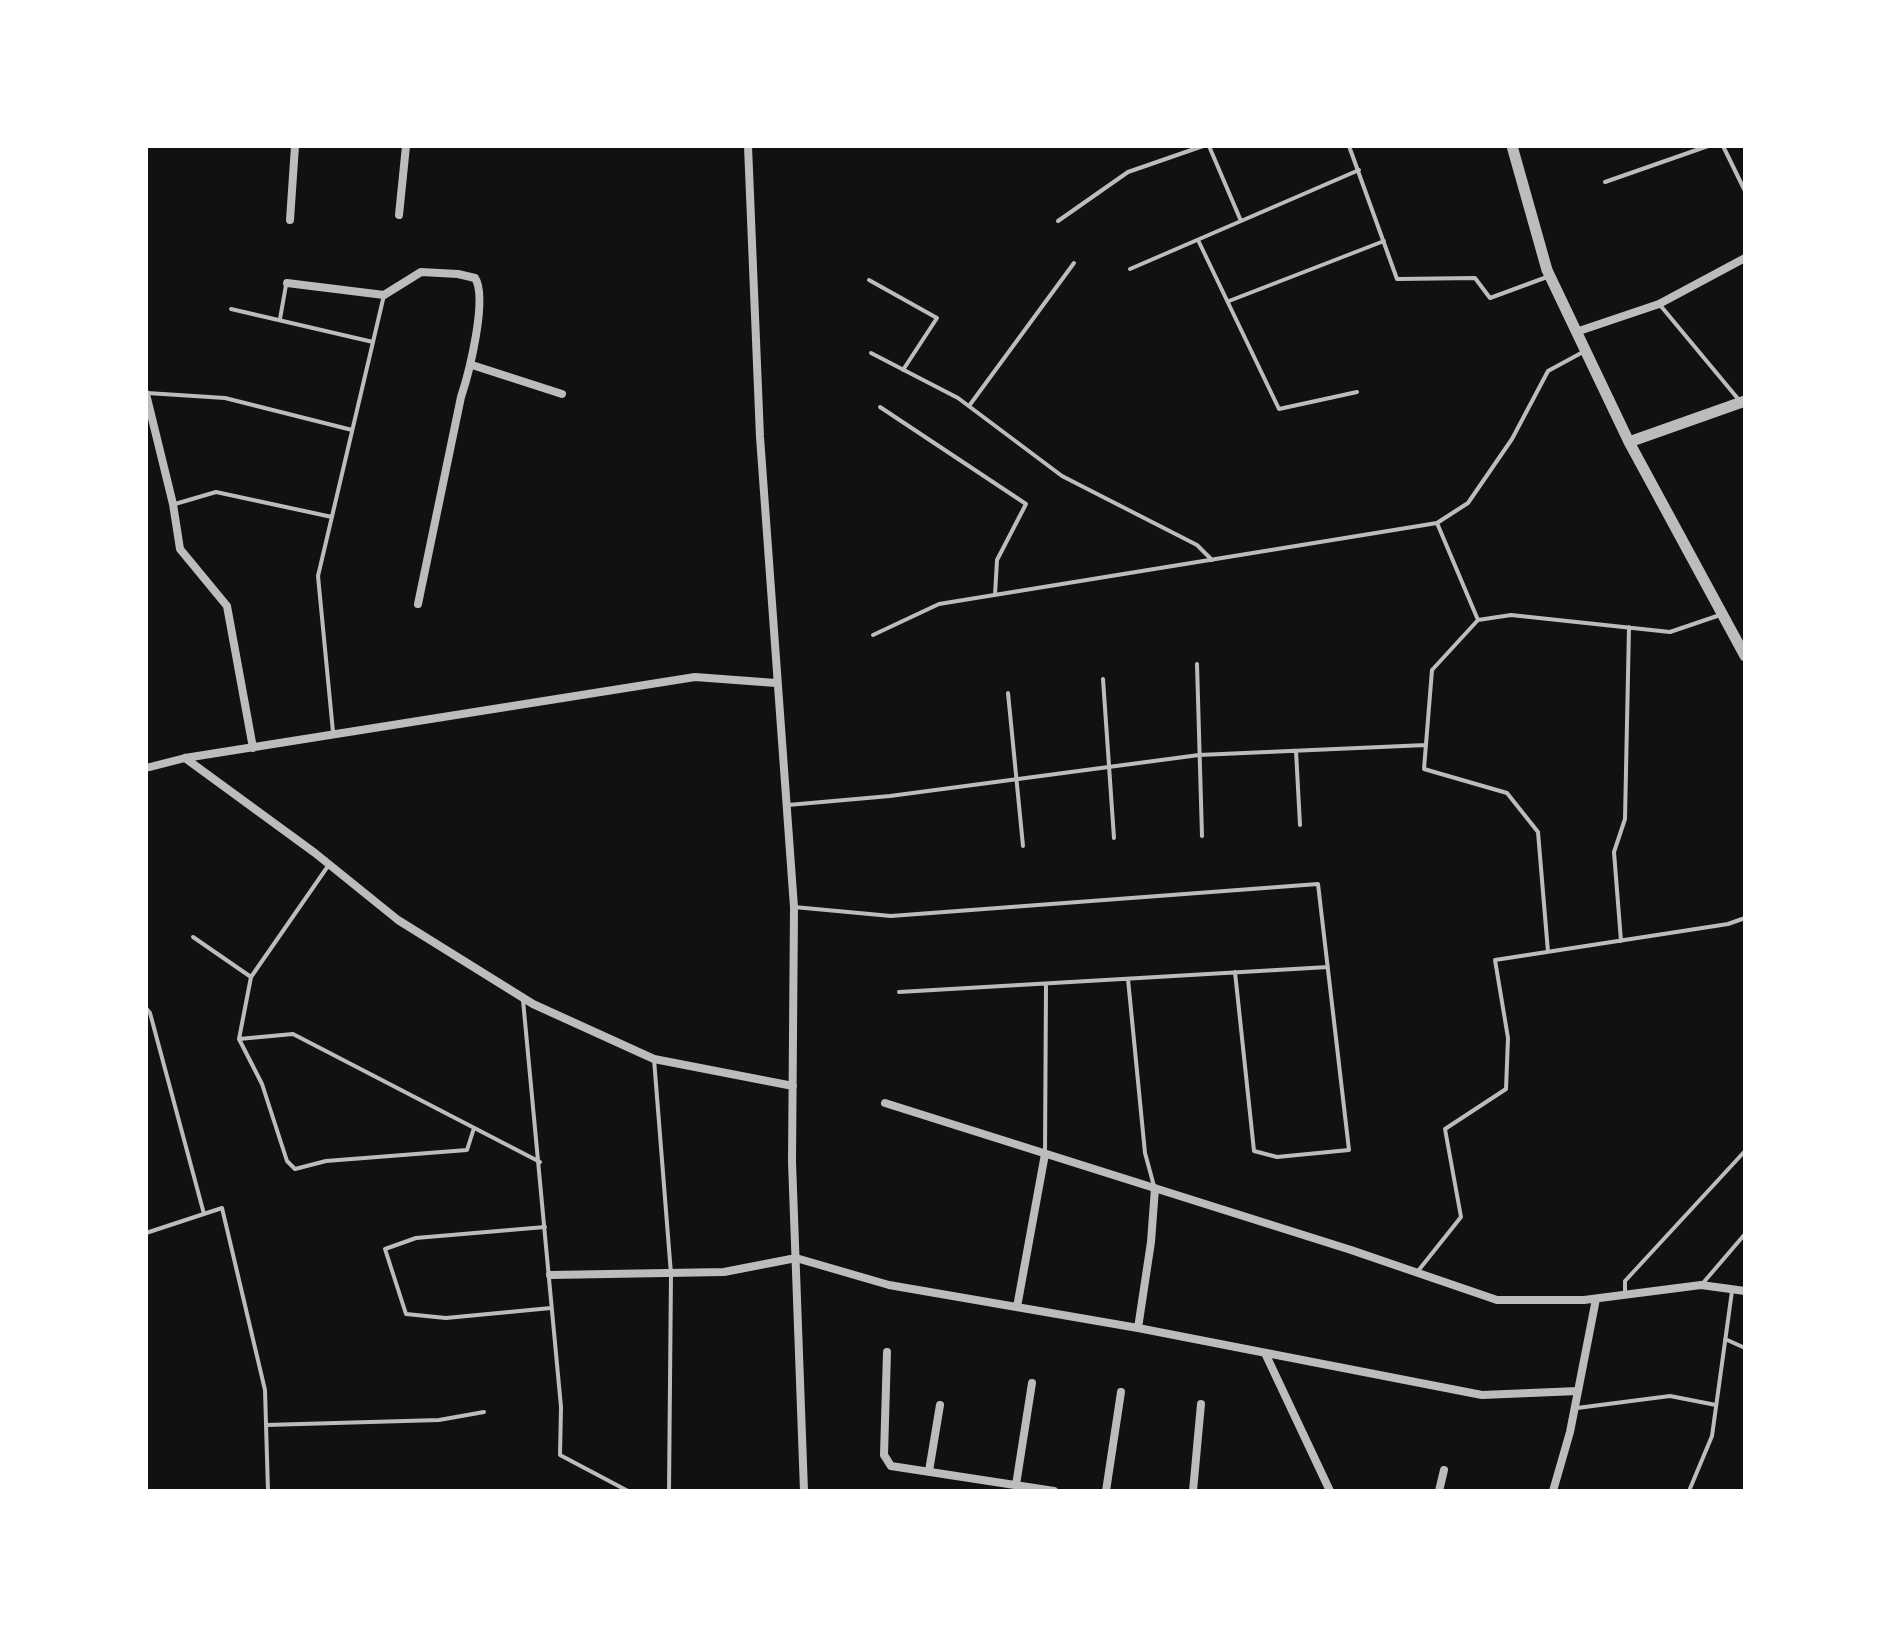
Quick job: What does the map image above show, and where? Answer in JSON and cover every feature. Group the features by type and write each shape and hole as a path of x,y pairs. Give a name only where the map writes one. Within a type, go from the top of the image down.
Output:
{"street":[{"path":"290,220 295,146"},
{"path":"399,215 406,146"},
{"path":"748,146 760,437 794,907 792,1162 804,1491"},
{"path":"1512,146 1549,276 1629,442 1745,656"},
{"path":"1576,332 1659,304 1745,258"},
{"path":"287,283 384,295 421,272 458,274 475,278 479,284 472,365 461,397 418,604"},
{"path":"472,365 562,394"},
{"path":"146,394 173,504 180,549 227,606 253,748"},
{"path":"1629,442 1743,402"},
{"path":"146,768 185,758 695,677 776,683"},
{"path":"185,758 329,864 398,920 523,997 654,1059 793,1086"},
{"path":"885,1103 1497,1300 1596,1299 1701,1285 1745,1291"},
{"path":"1017,1307 1045,1154"},
{"path":"1138,1328 1151,1242 1155,1188"},
{"path":"550,1275 724,1272 796,1258 889,1285 1138,1328 1482,1395 1578,1391"},
{"path":"1553,1491 1578,1391 1596,1299"},
{"path":"887,1352 884,1455 891,1466 1054,1491"},
{"path":"1265,1353 1330,1491"},
{"path":"1016,1485 1032,1383"},
{"path":"1106,1491 1121,1392"},
{"path":"1193,1491 1201,1404"},
{"path":"929,1471 940,1405"},
{"path":"1439,1491 1444,1470"}],"lane":[{"path":"1058,221 1128,172 1206,146 1241,221"},
{"path":"1349,146 1397,279 1475,278 1490,298 1549,276"},
{"path":"1605,182 1708,146"},
{"path":"1723,146 1745,191"},
{"path":"1130,269 1359,170"},
{"path":"1198,240 1279,409 1357,392"},
{"path":"1229,301 1384,241"},
{"path":"969,406 1074,263"},
{"path":"869,280 937,318 903,370"},
{"path":"280,320 287,283"},
{"path":"333,735 318,576 384,295"},
{"path":"1659,304 1743,402"},
{"path":"231,309 373,342"},
{"path":"873,635 939,604 1437,523 1468,503 1512,439 1548,371 1585,350"},
{"path":"871,353 969,406 1062,476 1197,545 1212,560"},
{"path":"146,394 225,398 352,430"},
{"path":"880,407 1026,504 997,560 995,595"},
{"path":"173,504 216,492 332,517"},
{"path":"1437,523 1478,620"},
{"path":"1548,952 1538,832 1507,793 1424,769 1432,670 1478,620 1511,615 1670,632 1723,614"},
{"path":"1621,941 1614,852 1625,819 1629,627"},
{"path":"1197,664 1202,836"},
{"path":"1103,679 1114,838"},
{"path":"1008,693 1023,846"},
{"path":"786,805 890,796 1199,755 1426,745"},
{"path":"1296,751 1300,825"},
{"path":"329,864 251,977 239,1039 262,1084 287,1161 295,1169 326,1161 467,1150 474,1128"},
{"path":"794,907 891,916 1318,884 1349,1150 1277,1157 1254,1151 1235,972"},
{"path":"1417,1273 1461,1217 1445,1129 1506,1089 1508,1038 1495,960 1728,924 1745,918"},
{"path":"193,937 251,977"},
{"path":"899,992 1328,967"},
{"path":"1128,979 1145,1153 1155,1188"},
{"path":"1045,1154 1046,984"},
{"path":"523,997 561,1407 560,1455 628,1491"},
{"path":"146,1008 204,1214"},
{"path":"239,1039 293,1034 540,1162"},
{"path":"654,1059 671,1274 669,1491"},
{"path":"1625,1295 1625,1281 1745,1151"},
{"path":"146,1233 222,1208 265,1390 268,1491"},
{"path":"545,1227 416,1238 385,1249 406,1314 446,1318 552,1308"},
{"path":"1701,1285 1745,1234"},
{"path":"1689,1491 1712,1436 1732,1289"},
{"path":"1725,1339 1745,1348"},
{"path":"1574,1408 1670,1396 1716,1405"},
{"path":"266,1425 439,1420 484,1412"}]}
